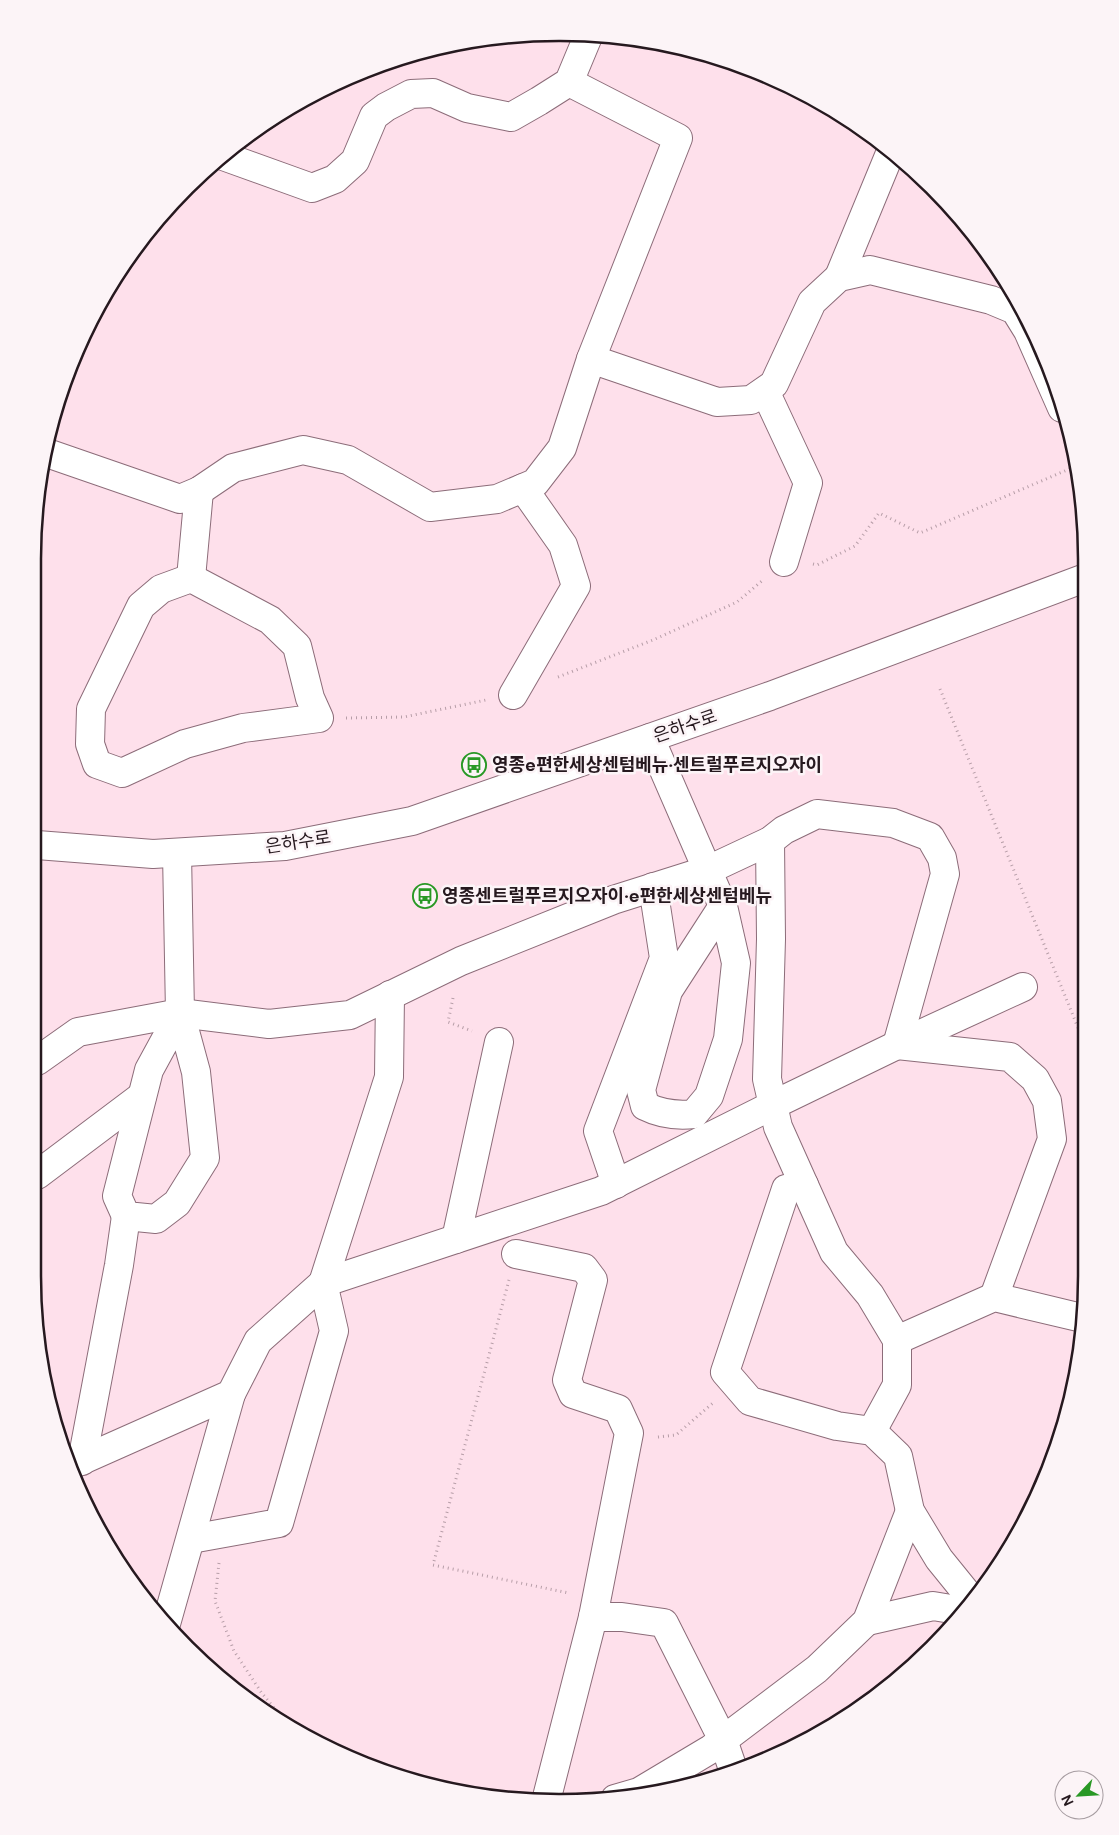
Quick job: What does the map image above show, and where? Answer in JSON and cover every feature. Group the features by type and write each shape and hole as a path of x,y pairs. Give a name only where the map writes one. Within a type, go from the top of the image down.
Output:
{"street":[{"path":"231,159 312,188 335,179 355,161 374,116 386,107 411,94 432,93 467,108 511,117 569,82 586,42"},
{"path":"52,455 180,499 199,491 233,468 303,450 348,460 430,508 497,499 535,483 562,448 591,359 678,138 569,82"},
{"path":"591,359 717,402 751,400 765,391 774,384 812,302 839,277 887,158"},
{"path":"839,277 870,270 999,292 1011,305"},
{"path":"765,391 808,483 784,562"},
{"path":"513,695 576,586 563,545 523,488"},
{"path":"191,578 199,491"},
{"path":"191,578 270,620 297,646 310,698 319,718 243,728 185,744 122,773 97,764 90,744 91,709 141,606 161,589 191,578"},
{"name":"은하수로","path":"41,845 153,854 285,846 412,821 780,692 1078,581"},
{"path":"650,738 724,906 736,963 728,1039 709,1096 694,1114 679,1115 658,1112 645,1106 641,1090 668,991 724,906"},
{"path":"41,1058 78,1032 180,1013 268,1024 350,1014 461,960 613,900 708,870 770,841 784,830 817,814 893,823 930,837 942,858 945,874 897,1045"},
{"path":"770,841 771,939 767,1078 778,1127 834,1252 870,1295 898,1340 897,1385 872,1431"},
{"path":"126,1216 156,1218 177,1204 205,1158 196,1072 180,1013 178,853"},
{"path":"616,1184 598,1131 664,958 653,887"},
{"path":"169,1615 231,1394 258,1341 323,1283 601,1192 773,1105 1023,987"},
{"path":"191,1539 280,1523 334,1331 323,1283 389,1078 390,995"},
{"path":"76,1462 119,1265 126,1216 117,1196 149,1070 180,1013"},
{"path":"456,1239 499,1042"},
{"path":"897,1045 1010,1057 1035,1078 1047,1101 1052,1139 994,1297"},
{"path":"41,1172 142,1096"},
{"path":"804,1184 786,1189 725,1372 750,1401 837,1426 872,1431 898,1456 910,1511 939,1558 968,1595"},
{"path":"516,1254 584,1268 593,1280 567,1380 573,1394 618,1409 629,1433 593,1617 548,1794"},
{"path":"898,1340 994,1297 1076,1317"},
{"path":"77,1464 231,1394"},
{"path":"646,1786 711,1749 817,1669 867,1621 910,1511"},
{"path":"867,1621 933,1606 955,1610"},
{"path":"593,1617 622,1617 664,1623 723,1740 731,1764"}],"path":[{"path":"557,678 653,640 737,602 784,562 817,565 834,557 855,546 879,513 920,533 1070,470"},
{"path":"940,689 1078,1028"},
{"path":"319,718 404,717 513,695"},
{"path":"461,960 448,1022 499,1042"},
{"path":"516,1254 433,1565 579,1595 593,1617"},
{"path":"629,1433 650,1438 676,1435 735,1383"},
{"path":"222,1533 215,1601 234,1651 273,1707"}],"place":[{"name":"영종e편한세상센텀베뉴·센트럴푸르지오자이","path":"474,765"},
{"name":"영종센트럴푸르지오자이·e편한세상센텀베뉴","path":"425,896"}]}
